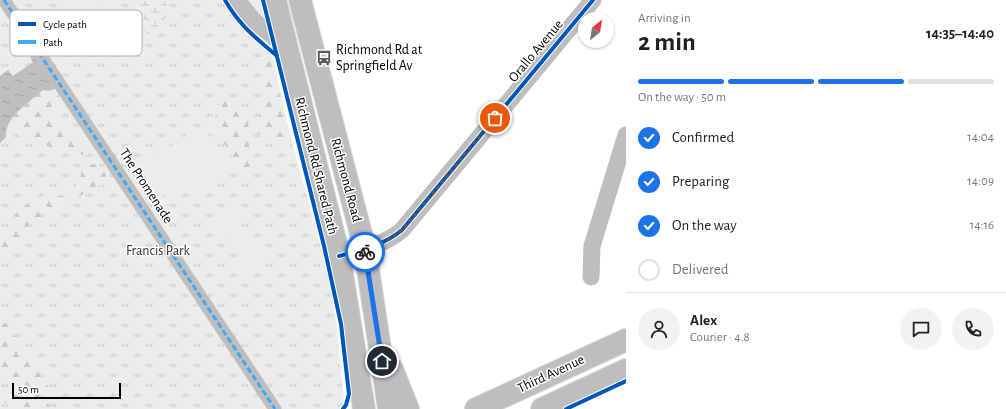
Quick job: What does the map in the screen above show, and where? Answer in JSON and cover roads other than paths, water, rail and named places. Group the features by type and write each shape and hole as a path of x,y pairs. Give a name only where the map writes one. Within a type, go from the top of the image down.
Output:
{"main road":[{"name":"Richmond Road","path":"275,0 339,256 364,409"},
{"name":"Richmond Road","path":"300,0 365,249 389,409"},
{"path":"377,331 408,409"},
{"name":"Third Avenue","path":"476,409 626,340"},
{"name":"Third Avenue","path":"542,409 626,370"}],"street":[{"name":"The Promenade","path":"4,0 11,10"},
{"path":"237,0 254,21 288,48"},
{"name":"Orallo Avenue","path":"339,256 385,242 402,230 593,0"},
{"name":"The Promenade","path":"41,56 275,409"},
{"path":"591,277 592,246 626,136"}],"water":[{"path":"30,56 35,58 38,56 48,56 64,79 53,86 55,89 48,91 43,90 19,110 9,123 6,130 6,137 0,143 0,76 8,70 13,76 33,62"}],"place":[{"name":"Richmond Rd at Springfield Av","path":"324,58"}],"park label":[{"name":"Francis Park","path":"158,251"}]}
